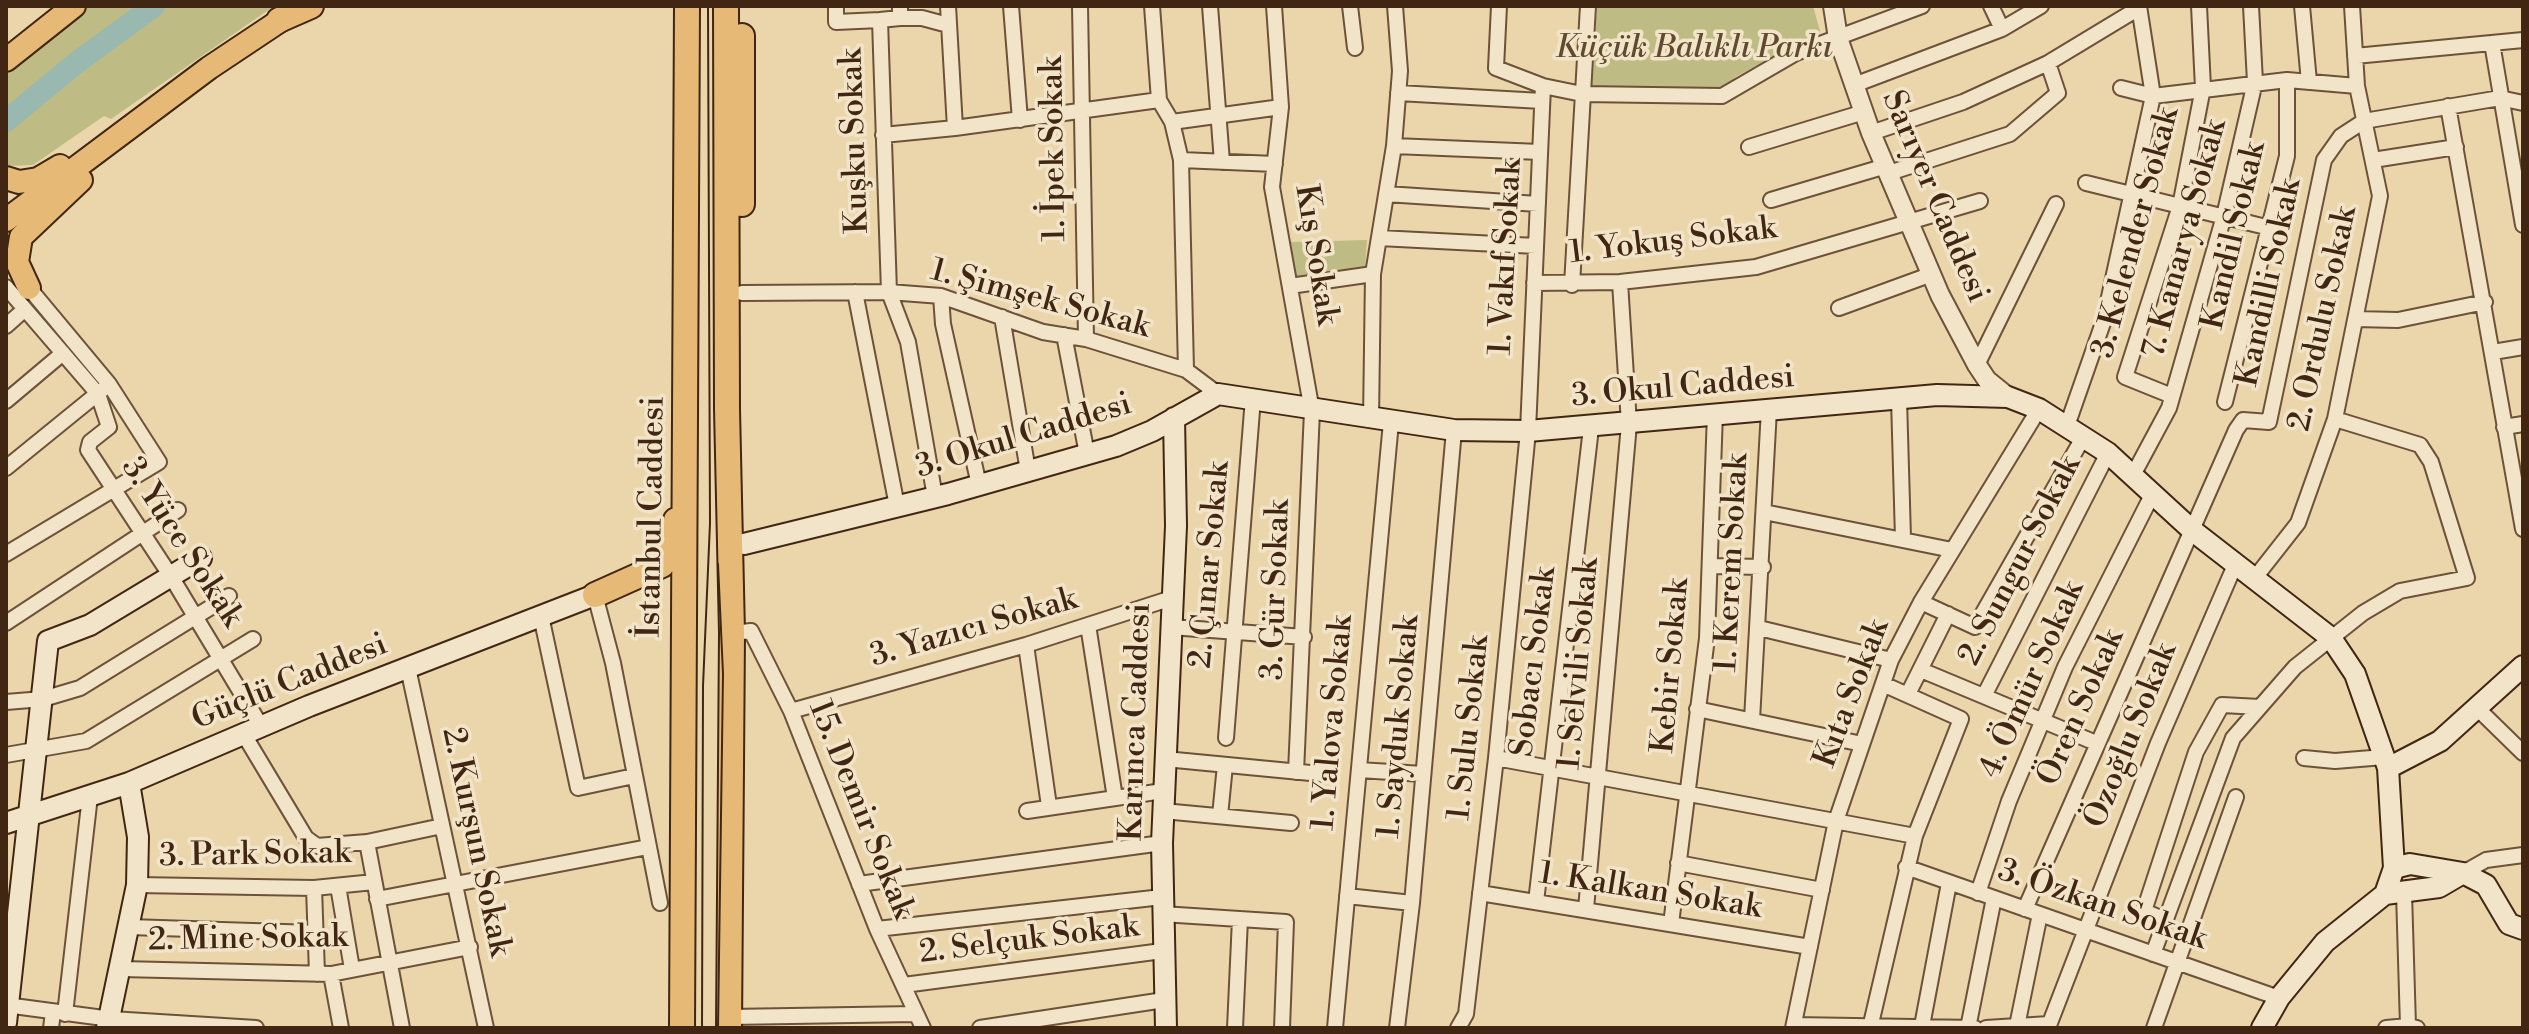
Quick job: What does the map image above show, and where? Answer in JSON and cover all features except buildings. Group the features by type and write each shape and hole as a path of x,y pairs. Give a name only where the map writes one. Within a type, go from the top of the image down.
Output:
{"highway":[{"path":"279,20 311,6"},
{"path":"649,571 668,551 675,535 675,6"},
{"name":"İstanbul Caddesi","path":"682,1028 687,532 687,6"},
{"path":"726,6 735,542"},
{"path":"729,1022 732,633 742,293 742,6"},
{"path":"595,595 667,563 681,550 687,532"},
{"path":"595,595 665,580 679,589 685,601"}],"main road":[{"path":"6,41 54,6"},
{"path":"6,60 74,6"},
{"path":"6,256 13,228 154,110 303,6"},
{"path":"6,178 19,182 38,179 154,110"},
{"path":"13,228 17,262 27,299"},
{"path":"6,269 27,299"},
{"name":"3. Okul Caddesi","path":"735,542 935,497 1087,454 1152,431 1218,394 1312,411 1454,430 1528,431 1591,428 1715,413 1937,395 2008,397 2039,409 2108,453 2193,531 2331,638 2355,674 2386,763 2394,868"},
{"name":"Karınca Caddesi","path":"1166,1028 1162,843 1172,598 1174,418"},
{"path":"7,1011 48,641 90,625 201,558"},
{"name":"Güçlü Caddesi","path":"6,823 129,783 252,730 595,595"},
{"path":"2386,763 2440,741 2520,675"},
{"path":"110,1025 137,885 138,837 129,783"},
{"path":"2395,894 2394,868 2410,864 2463,873 2486,885 2509,924 2523,929"},
{"path":"2262,1028 2279,998 2325,942 2395,894 2439,887 2463,873"}],"street":[{"path":"836,6 836,22 880,20"},
{"path":"948,6 955,128"},
{"path":"1011,6 1020,120"},
{"name":"1. İpek Sokak","path":"1080,6 1086,339"},
{"path":"1152,6 1159,100 1172,122 1181,160 1186,370"},
{"path":"1210,6 1222,162"},
{"name":"Kış Sokak","path":"1274,6 1281,107 1272,187 1312,411"},
{"path":"1350,6 1355,48"},
{"name":"1. Yalova Sokak","path":"1335,1028 1359,770 1381,421 1373,274 1394,146 1400,71 1395,6"},
{"path":"1499,6 1496,68 1543,93"},
{"path":"1572,285 1588,6"},
{"name":"Sarıyer Caddesi","path":"1833,6 1838,38 1871,133 1932,274 1977,365 1987,380 2008,397"},
{"path":"1398,93 1722,96 1796,53 1922,6"},
{"path":"1991,6 2002,29"},
{"path":"1854,85 2002,29 2041,6"},
{"name":"3. Kelender Sokak","path":"2172,396 2125,377 2180,206 2203,88 2199,6"},
{"name":"7. Kanarya Sokak","path":"2132,477 2172,396 2224,216 2255,82 2251,6"},
{"path":"2302,6 2309,82"},
{"name":"2. Ordulu Sokak","path":"2254,579 2298,523 2335,419 2380,196 2357,86 2352,6"},
{"path":"1871,133 1963,102 2048,63 2139,7 2153,96 2134,195 2076,431 1975,627 1921,602"},
{"name":"Kuşku Sokak","path":"935,497 908,342 889,292 880,20 900,12 948,25"},
{"path":"2355,56 2523,40"},
{"path":"2492,43 2500,98 2516,150 2523,225"},
{"path":"1771,200 2010,134 2058,93 2048,63"},
{"path":"2121,88 2153,96 2287,80 2357,86"},
{"name":"Kandil Sokak","path":"2225,402 2287,156 2287,80"},
{"name":"1. Vakıf Sokak","path":"1528,431 1543,93"},
{"path":"2364,121 2500,98 2523,103"},
{"path":"883,135 1159,100"},
{"path":"2448,106 2523,529"},
{"path":"1172,122 1281,107"},
{"path":"1749,147 1864,112"},
{"name":"Kandilli Sokak","path":"2193,531 2236,430 2243,420 2269,422 2324,160 2341,136 2364,121"},
{"path":"1394,146 1540,152"},
{"path":"2373,160 2456,147"},
{"path":"1181,160 1275,164"},
{"path":"2086,183 2270,228"},
{"path":"1386,194 1538,204"},
{"name":"1. Yokuş Sokak","path":"1534,283 1572,285 1620,282 1756,267 1980,201"},
{"path":"1977,365 2056,204"},
{"path":"1379,238 1536,246"},
{"path":"1290,286 1373,274"},
{"path":"1839,308 1932,274"},
{"name":"1. Selvili Sokak","path":"1586,909 1629,424 1620,282"},
{"path":"6,287 27,299 103,389 159,462 6,554"},
{"path":"855,292 897,506"},
{"name":"1. Şimşek Sokak","path":"742,293 889,292 941,296 1002,317 1186,370 1218,394"},
{"path":"941,296 943,324 979,485"},
{"path":"6,326 27,299"},
{"path":"27,299 63,353 103,389"},
{"path":"2355,319 2398,320 2485,302"},
{"path":"1002,317 1028,471"},
{"path":"1064,335 1087,454"},
{"path":"2493,352 2523,347"},
{"path":"6,401 63,353"},
{"path":"6,468 103,389"},
{"name":"3. Yüce Sokak","path":"103,389 109,427 90,442 88,450 221,658 252,730 306,838 317,846 331,847 442,826"},
{"name":"2. Çınar Sokak","path":"1226,738 1232,632 1253,398"},
{"path":"1899,399 1903,538"},
{"name":"1. Kerem Sokak","path":"1752,720 1763,567 1769,409"},
{"name":"Kıta Sokak","path":"1794,1027 1836,821 1891,660 1921,602 2039,409"},
{"name":"3. Gür Sokak","path":"1296,772 1312,411"},
{"name":"Kebir Sokak","path":"1671,924 1707,638 1715,413"},
{"path":"2153,954 2233,738 2295,667 2363,613 2400,591 2467,578 2431,462 2420,445 2335,419"},
{"path":"2504,427 2523,424"},
{"name":"Sobacı Sokak","path":"1536,902 1591,428"},
{"name":"1. Sayduk Sokak","path":"1397,1028 1412,903 1454,430"},
{"name":"1. Sulu Sokak","path":"1458,1028 1466,1014 1496,758 1528,431"},
{"name":"2. Sungur Sokak","path":"1985,694 2108,453"},
{"name":"4. Ömür Sokak","path":"1978,893 2009,801 2065,667 2152,495"},
{"path":"6,623 178,510"},
{"path":"1764,512 1952,550"},
{"name":"Ören Sokak","path":"2025,909 2096,743 2193,531"},
{"name":"Özoğlu Sokak","path":"2049,1026 2158,743 2235,565"},
{"path":"1710,566 1763,567"},
{"path":"595,595 613,663 660,903"},
{"path":"6,702 43,699 80,688 112,672 229,596"},
{"name":"3. Yazıcı Sokak","path":"791,711 1026,645 1172,598"},
{"path":"1908,694 1948,614"},
{"path":"541,616 578,788 634,776"},
{"path":"1088,625 1115,798"},
{"path":"1171,627 1304,637"},
{"path":"1759,628 1891,660"},
{"name":"15. Demir Sokak","path":"732,633 751,631 791,711 877,929 919,1021"},
{"path":"6,755 86,741 253,639"},
{"path":"1026,645 1049,806"},
{"name":"2. Kurşun Sokak","path":"408,668 486,1028"},
{"path":"1921,670 2045,719 2096,743"},
{"path":"1870,1026 1915,836 1961,719 1883,684"},
{"path":"2165,920 2144,911 2196,752 2222,705 2260,707"},
{"path":"2477,708 2523,753"},
{"path":"1697,709 1862,744"},
{"path":"1496,758 1915,836"},
{"path":"2304,758 2386,763"},
{"path":"1165,759 1321,774"},
{"path":"1220,816 1225,765"},
{"path":"1359,770 1423,774"},
{"path":"51,1028 59,1013 90,796"},
{"path":"2154,1028 2236,797"},
{"path":"1027,811 1115,798 1163,801 1220,816 1291,823"},
{"path":"367,842 402,1028"},
{"path":"859,884 1162,843"},
{"name":"3. Park Sokak","path":"377,899 648,847"},
{"path":"2463,873 2486,860 2523,855"},
{"path":"1678,863 1822,890"},
{"name":"3. Özkan Sokak","path":"1906,867 2279,998"},
{"name":"3. Park Sokak","path":"137,885 314,888 374,882"},
{"path":"1922,1026 1949,883"},
{"path":"338,886 352,969"},
{"path":"314,888 315,933 339,1028"},
{"name":"1. Kalkan Sokak","path":"1480,893 1810,947"},
{"path":"2386,1028 2412,1027 2395,894"},
{"path":"1347,896 1412,903"},
{"path":"1968,1028 1994,898"},
{"path":"877,929 1162,906 1240,919 1286,922 1282,1028"},
{"path":"2017,1026 2040,914"},
{"path":"1235,1028 1240,919"},
{"path":"129,927 315,933"},
{"name":"2. Mine Sokak","path":"121,969 324,974 470,947"},
{"name":"2. Selçuk Sokak","path":"904,985 1162,951"},
{"path":"981,1028 1039,1023 1090,1011 1164,1000"},
{"path":"7,1011 59,1013 110,1025 256,1028"},
{"path":"1090,1011 1094,1028"},
{"path":"729,1022 919,1021"},
{"path":"1986,1028 2049,1026"},
{"path":"1794,1027 1975,1028"}],"green space":[{"path":"85,6 274,6 111,119 104,116 33,165 6,166 6,69 52,37"},
{"name":"Küçük Balıklı Parkı","path":"1597,6 1813,6 1820,31 1737,76 1718,92 1591,93"},
{"path":"1367,240 1365,267 1360,271 1297,279 1290,242"}],"waterway":[{"path":"6,121 76,63 154,6"}],"tram line":[{"path":"702,1028 703,686 710,523 708,6"},
{"path":"718,564 723,674 718,1028"}]}
